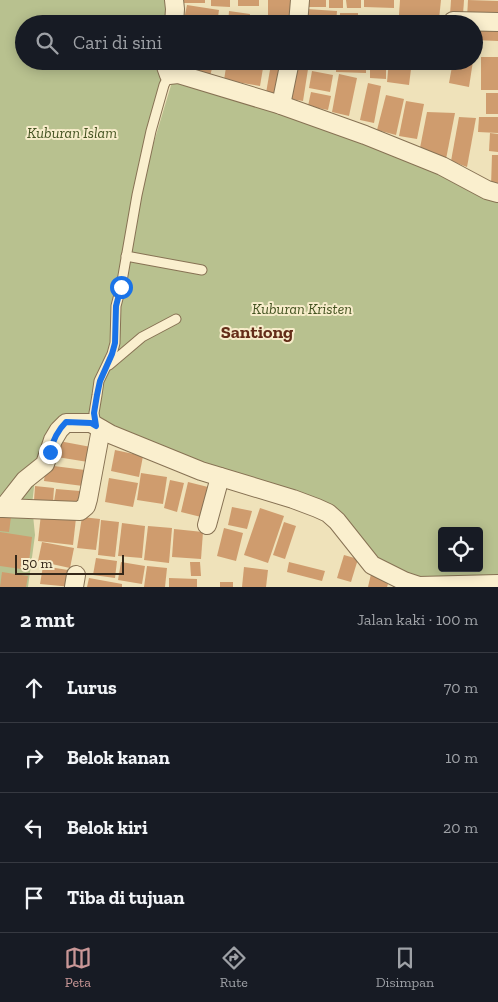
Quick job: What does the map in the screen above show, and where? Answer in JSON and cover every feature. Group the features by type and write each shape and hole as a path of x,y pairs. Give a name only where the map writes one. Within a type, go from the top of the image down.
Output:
{"street":[{"path":"174,0 175,15"},
{"path":"299,15 300,0"},
{"path":"483,22 498,22"},
{"path":"171,70 178,74 281,105 366,135 442,166 487,190 498,193"},
{"path":"281,105 288,70"},
{"path":"1,508 25,480 45,464 53,440 66,422 91,423 140,447 220,477 294,499 328,513 337,521 372,565 419,587 498,584"},
{"path":"1,508 83,510 88,499 98,428"},
{"path":"207,525 220,477"}],"lane":[{"path":"98,428 94,413 100,381 115,343 116,306 121,287 136,195 167,70"},
{"path":"126,256 202,270"},
{"path":"105,368 142,336 176,319"}],"green space":[{"name":"Kuburan Islam","path":"0,0 166,0 168,15 15,15 15,70 162,70 164,73 139,162 111,315 110,346 95,379 90,418 67,419 35,478 32,505 35,535 28,587 0,587"},
{"name":"Kuburan Kristen","path":"172,82 274,112 362,141 498,200 498,587 419,587 377,564 339,514 97,421 102,384 147,165"}],"building":[{"path":"182,0 205,0 205,3 182,3"},
{"path":"211,0 230,0 230,7 211,6"},
{"path":"238,0 259,0 259,6 238,6"},
{"path":"268,0 297,0 297,15 268,15"},
{"path":"309,0 326,0 326,7 309,7"},
{"path":"329,0 343,0 343,8 329,8"},
{"path":"346,0 361,0 361,8 347,8"},
{"path":"364,0 394,0 394,8 364,7"},
{"path":"400,0 441,0 439,15 399,15"},
{"path":"451,0 464,0 463,15 450,15"},
{"path":"468,0 498,1 498,19 483,19 483,15 467,15"},
{"path":"187,5 219,10 218,15 185,15"},
{"path":"306,9 337,11 337,15 306,15"},
{"path":"229,11 250,14 250,15 229,15"},
{"path":"340,13 358,13 358,15 340,15"},
{"path":"483,24 498,25 498,41 483,40"},
{"path":"483,57 498,57 498,90 481,90"},
{"path":"193,70 212,70 210,76"},
{"path":"226,70 263,70 260,86 224,80"},
{"path":"270,70 285,70 281,95 266,93"},
{"path":"289,70 308,70 303,101 285,98"},
{"path":"336,70 366,70 366,73 336,72"},
{"path":"370,70 386,70 386,79 370,78"},
{"path":"388,70 411,70 409,85 387,82"},
{"path":"451,70 472,70 469,87 449,83"},
{"path":"312,71 333,75 330,92 309,88"},
{"path":"339,74 357,78 349,116 332,112"},
{"path":"368,83 381,86 374,123 360,120"},
{"path":"311,92 331,96 328,110 308,106"},
{"path":"486,93 498,93 498,114 486,114"},
{"path":"386,95 404,99 396,135 377,130"},
{"path":"406,101 424,104 417,139 399,136"},
{"path":"427,112 455,113 446,159 420,148"},
{"path":"459,117 476,118 467,167 451,161"},
{"path":"479,117 498,117 498,133 478,132"},
{"path":"490,133 498,134 498,152 489,151"},
{"path":"492,155 498,155 498,186 491,186"},
{"path":"59,441 91,447 88,462 57,457"},
{"path":"115,450 143,456 139,477 111,471"},
{"path":"46,465 85,470 83,486 44,481"},
{"path":"141,473 167,477 163,504 137,500"},
{"path":"109,478 138,483 133,507 105,502"},
{"path":"170,480 184,483 177,512 164,508"},
{"path":"188,482 212,488 205,518 181,512"},
{"path":"35,486 54,488 53,502 34,501"},
{"path":"56,489 80,491 79,505 54,502"},
{"path":"232,507 252,511 247,529 228,525"},
{"path":"260,508 284,516 268,563 244,555"},
{"path":"41,514 76,518 73,545 38,541"},
{"path":"0,516 11,517 9,532 0,531"},
{"path":"82,517 100,519 96,550 77,548"},
{"path":"101,520 119,522 115,557 98,555"},
{"path":"284,522 296,526 285,559 273,555"},
{"path":"122,523 145,526 142,558 118,556"},
{"path":"148,526 172,528 169,563 144,560"},
{"path":"224,528 243,533 236,561 217,556"},
{"path":"174,529 203,532 201,559 172,557"},
{"path":"0,532 32,537 28,570 0,566"},
{"path":"42,542 74,548 70,568 38,561"},
{"path":"344,555 358,559 351,582 337,578"},
{"path":"96,558 117,561 115,578 93,575"},
{"path":"121,562 145,566 142,584 118,580"},
{"path":"190,562 200,562 201,576 191,576"},
{"path":"289,562 325,571 322,581 287,572"},
{"path":"43,566 74,571 72,587 40,584"},
{"path":"147,566 167,568 165,587 144,587"},
{"path":"244,567 268,570 266,587 242,587"},
{"path":"2,572 28,576 26,587 0,587"},
{"path":"371,574 388,584 387,587 368,587"},
{"path":"89,578 122,584 122,587 87,587"},
{"path":"169,578 197,579 197,587 169,587"},
{"path":"220,582 233,582 233,587 220,587"}],"district":[{"name":"Santiong","path":"257,332"}],"route":[{"path":"50,452 53,440 66,422 91,423 96,426 94,413 97,395 100,381 115,343 116,306 121,287"}]}
